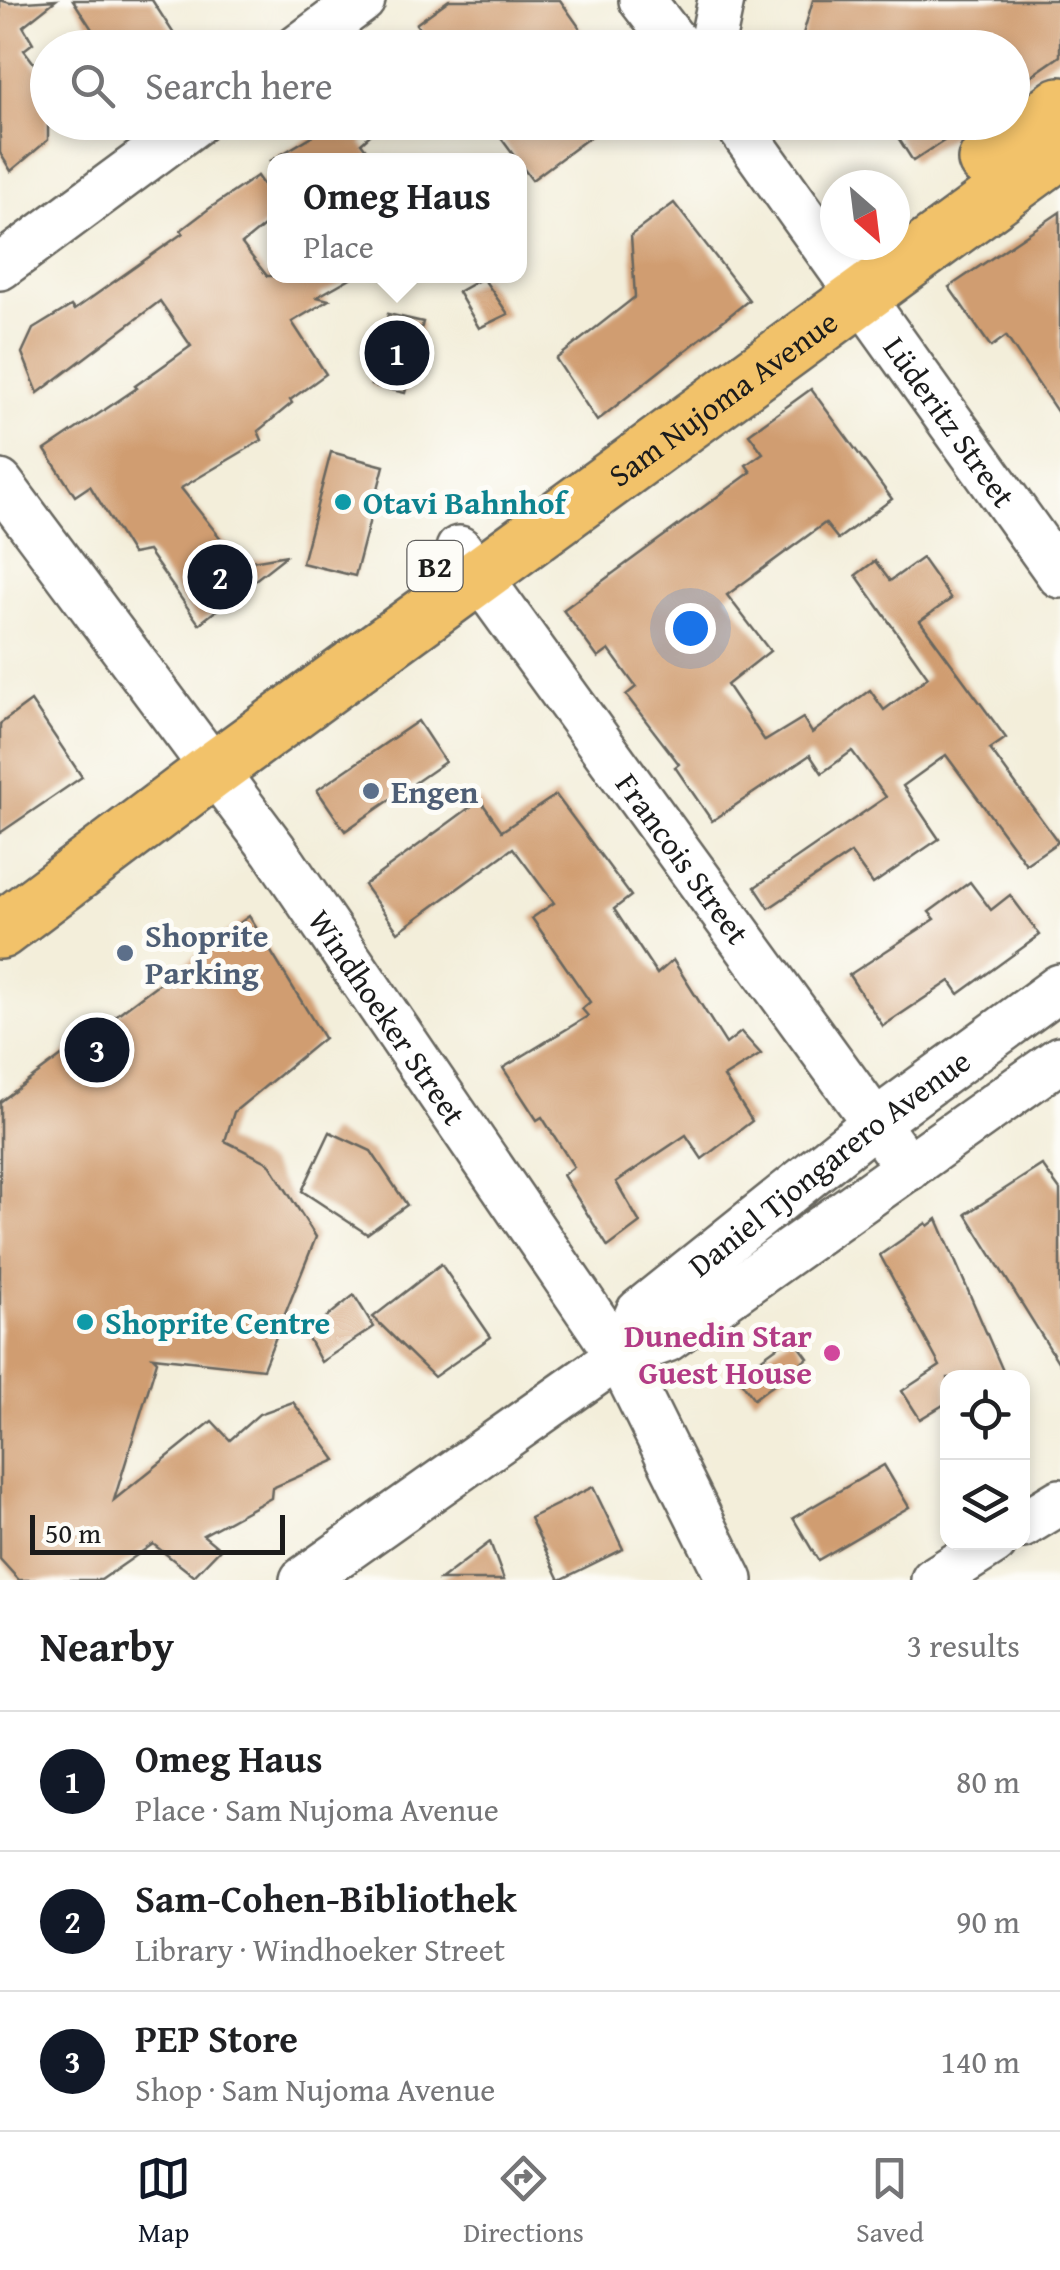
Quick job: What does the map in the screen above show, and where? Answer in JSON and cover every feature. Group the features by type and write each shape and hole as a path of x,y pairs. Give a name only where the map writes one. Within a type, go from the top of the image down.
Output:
{"highway":[{"path":"1030,127 1060,105"},
{"path":"910,216 1013,140"},
{"name":"Sam Nujoma Avenue","path":"0,932 206,756 856,270 1060,151"},
{"name":"Sam Nujoma Avenue","path":"0,887 206,756"}],"street":[{"path":"322,30 362,0"},
{"path":"642,0 666,30"},
{"path":"715,30 721,0"},
{"path":"0,267 172,140"},
{"name":"Lüderitz Street","path":"751,140 856,270 1060,575"},
{"name":"Windhoeker Street","path":"0,483 206,756 618,1356 730,1580"},
{"name":"Francois Street","path":"468,562 908,1168"},
{"name":"Daniel Tjongarero Avenue","path":"618,1356 638,1312 876,1122 1060,987"},
{"name":"Daniel Tjongarero Avenue","path":"303,1580 618,1356 667,1339 1060,1059"},
{"path":"1030,1520 1060,1502"},
{"path":"934,1580 981,1550"}],"building":[{"path":"0,0 56,0 23,26 30,38 30,45 24,50 30,58 30,140 48,140 11,171 0,153"},
{"path":"73,0 152,0 171,30 92,30"},
{"path":"449,0 560,0 581,30 420,30 416,24"},
{"path":"813,0 1060,0 1060,56 1030,77 1030,30 804,30"},
{"path":"306,140 364,140 361,143 369,153 284,153"},
{"path":"502,140 586,140 532,180 527,173 527,153 512,153"},
{"path":"900,140 945,140 913,161"},
{"path":"257,176 267,191 267,224 242,244 267,276 267,283 342,283 317,297 329,300 292,322 326,374 290,400 292,403 258,431 262,440 181,488 240,563 287,555 199,624 148,551 132,554 90,486 75,496 45,450 191,346 160,301 38,393 22,353 33,329 71,306 74,310 183,233 181,230"},
{"path":"674,203 749,300 597,421 556,359 635,297 631,235"},
{"path":"1060,212 1060,416 1006,336 991,347 949,287"},
{"path":"474,283 486,283 508,314 479,328 458,292"},
{"path":"388,314 423,322 405,393 371,385"},
{"path":"811,389 892,499 838,539 825,523 727,595 770,651 727,685 765,741 803,718 812,733 870,690 884,710 928,677 856,575 875,561 890,581 922,558 951,599 920,621 1006,738 990,749 1058,842 1026,864 946,755 903,786 939,839 873,884 851,853 769,908 755,887 886,797 852,751 822,773 810,755 712,821 675,767 679,764 626,695 636,687 609,650 598,658 563,610 751,472 746,465 763,453 749,434"},
{"path":"331,452 384,466 355,576 302,563"},
{"path":"31,701 82,777 0,833 0,724"},
{"path":"418,721 445,762 345,831 317,790"},
{"path":"556,795 631,896 614,909 657,974 673,960 726,1044 741,1032 761,1054 724,1077 752,1121 702,1159 686,1135 616,1182 640,1223 608,1247 563,1175 574,1167 542,1117 537,1120 503,1068 588,1016 582,1009 590,1002 532,918 554,903 513,848 398,932 364,885 480,800 502,831"},
{"path":"970,882 991,910 1010,895 1040,935 959,994 950,981 883,1026 849,975 935,919 929,912"},
{"name":"Shoprite Centre","path":"249,916 324,1038 234,1112 225,1141 269,1163 316,1237 263,1369 153,1357 157,1361 114,1500 212,1421 230,1440 259,1414 293,1402 336,1460 272,1488 271,1498 203,1535 220,1549 194,1576 153,1544 101,1580 19,1580 0,1559 0,1102"},
{"path":"330,1132 371,1151 407,1205 367,1234 302,1191"},
{"path":"1042,1165 1060,1190 1060,1365 966,1214"},
{"path":"937,1219 1003,1370 940,1370 940,1407 920,1419 902,1391 940,1366 880,1255 926,1223 928,1226"},
{"path":"441,1264 491,1337 434,1377 373,1317"},
{"path":"354,1295 374,1327 321,1362 306,1334"},
{"path":"792,1336 808,1358 754,1399 737,1376"},
{"path":"884,1465 909,1507 818,1560 793,1518"},
{"path":"593,1487 623,1549 560,1580 530,1518"},
{"path":"490,1542 504,1580 440,1580"}],"place":[{"name":"Omeg Haus","path":"397,353"},
{"name":"Otavi Bahnhof","path":"343,502"},
{"name":"Sam-Cohen-Bibliothek","path":"220,577"},
{"name":"Engen","path":"371,791"},
{"name":"Shoprite Parking","path":"125,953"},
{"name":"PEP Store","path":"97,1050"},
{"name":"Shoprite Centre","path":"85,1322"},
{"name":"Dunedin Star Guest House","path":"832,1353"}]}
